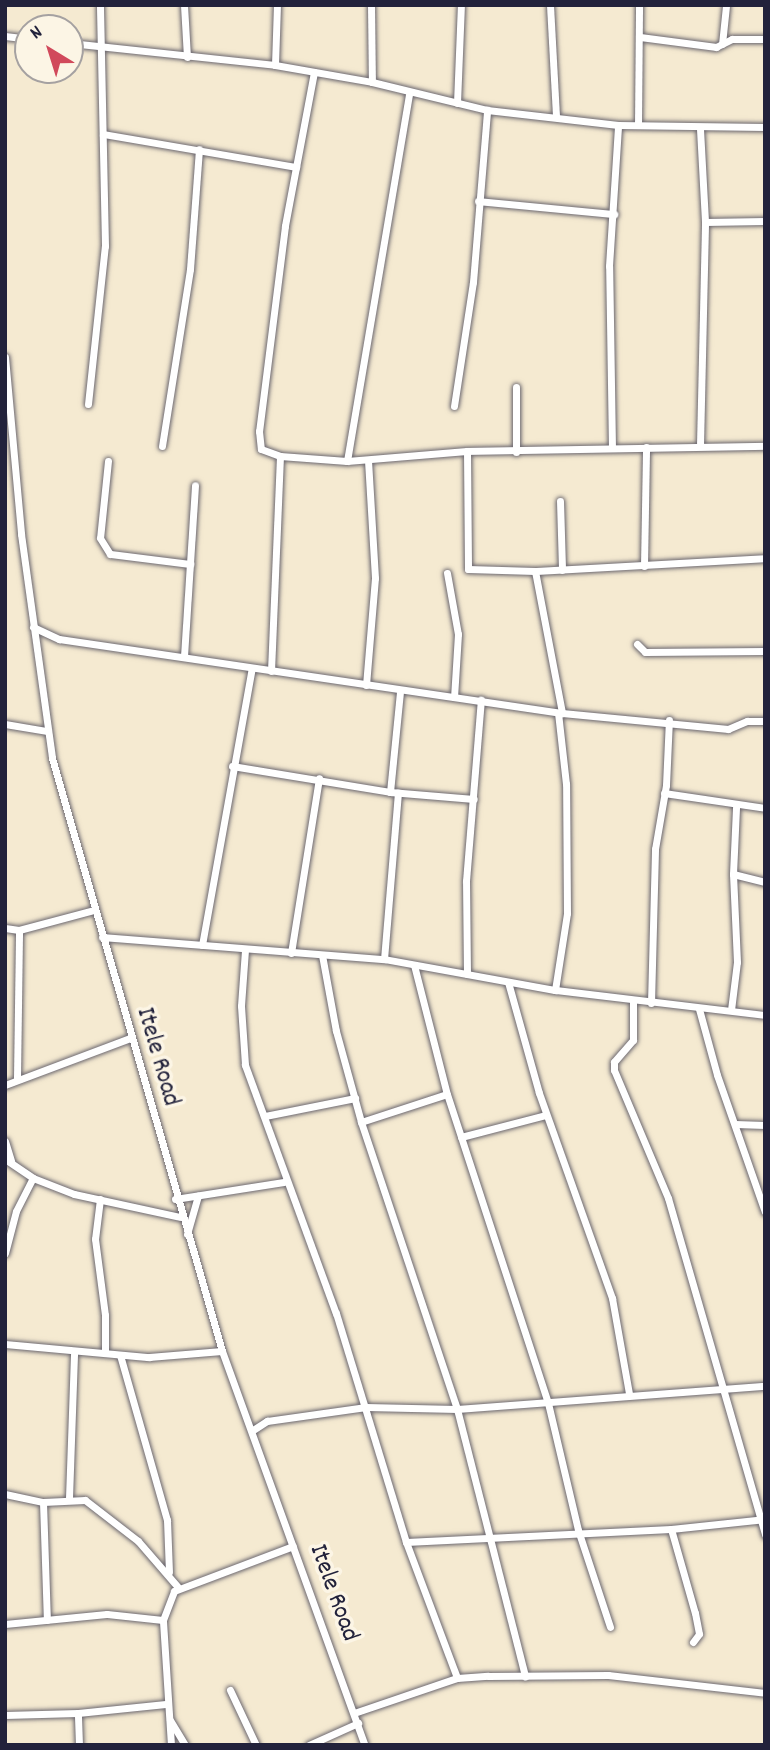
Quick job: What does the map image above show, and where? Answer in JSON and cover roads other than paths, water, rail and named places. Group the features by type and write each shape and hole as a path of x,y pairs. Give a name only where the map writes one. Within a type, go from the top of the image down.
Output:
{"street":[{"path":"88,404 105,246 103,44 100,5"},
{"path":"184,5 187,57"},
{"path":"275,65 277,5"},
{"path":"372,5 372,82"},
{"path":"457,103 461,5"},
{"path":"550,5 556,117"},
{"path":"638,125 639,5"},
{"path":"722,44 726,5"},
{"path":"640,37 708,47 722,44 732,38 765,39"},
{"path":"84,43 275,65 372,82 487,110 618,125 700,129 765,127"},
{"path":"314,72 296,167 259,430 261,449 281,456 368,461 467,451 765,446"},
{"path":"347,461 409,93"},
{"path":"454,406 473,282 487,110"},
{"path":"612,448 609,266 618,125"},
{"path":"700,129 705,222 699,350 700,445"},
{"path":"103,134 296,167"},
{"path":"162,446 190,270 199,149"},
{"path":"478,201 614,214"},
{"path":"705,222 765,221"},
{"name":"Itele Road","path":"5,357 9,452 47,731 180,1217 222,1351 250,1421 365,1745"},
{"path":"516,387 516,452"},
{"path":"644,566 646,447"},
{"path":"467,451 464,565 475,571 535,572 765,558"},
{"path":"271,671 281,456"},
{"path":"108,461 100,538 110,554 190,564"},
{"path":"366,685 375,578 368,461"},
{"path":"184,656 195,485"},
{"path":"560,501 562,570"},
{"path":"535,572 560,713 566,784 568,913 555,990"},
{"path":"447,573 458,634 454,697"},
{"path":"33,627 59,639 184,656 400,692 481,700 560,713 669,720 729,729 747,721 765,721"},
{"path":"637,644 645,652 765,651"},
{"path":"202,945 232,766 252,668"},
{"path":"384,959 400,692"},
{"path":"467,974 466,881 481,700"},
{"path":"651,1003 655,849 664,793 669,720"},
{"path":"5,724 47,731"},
{"path":"232,766 319,778 394,793 474,799"},
{"path":"291,953 319,778"},
{"path":"664,793 736,807 765,808"},
{"path":"731,1010 737,962 733,874 736,807"},
{"path":"733,874 765,882"},
{"path":"5,928 19,930 94,910"},
{"path":"18,1078 11,1008 19,930"},
{"path":"102,937 384,959 555,990 765,1015"},
{"path":"245,950 241,1006 244,1065 265,1116 284,1182 336,1313 407,1542 457,1678"},
{"path":"322,955 336,1031 360,1122 457,1409 525,1676"},
{"path":"414,965 447,1094 548,1403 578,1530 610,1627"},
{"path":"508,982 547,1115 612,1298 629,1393"},
{"path":"633,1000 633,1040 614,1062 614,1070 668,1198 726,1389 765,1535"},
{"path":"699,1009 765,1212"},
{"path":"5,1085 130,1038"},
{"path":"5,1079 18,1078"},
{"path":"360,1122 447,1094"},
{"path":"265,1116 355,1098"},
{"path":"461,1137 547,1115"},
{"path":"735,1124 765,1125"},
{"path":"5,1141 8,1160 33,1178 100,1199 180,1217"},
{"path":"5,1253 16,1211 33,1178"},
{"path":"176,1199 284,1182"},
{"path":"187,1234 198,1196"},
{"path":"100,1199 95,1239 106,1315 105,1350"},
{"path":"5,1344 74,1354 105,1350 120,1355 222,1351"},
{"path":"69,1499 74,1354"},
{"path":"120,1355 167,1520 169,1572"},
{"path":"250,1421 366,1407 457,1409 548,1403 629,1393 765,1386"},
{"path":"253,1430 267,1421"},
{"path":"5,1494 43,1502 85,1500 138,1541 169,1572 177,1586"},
{"path":"43,1502 47,1620"},
{"path":"407,1542 578,1530 671,1529 762,1519"},
{"path":"671,1529 695,1613 699,1634 693,1643"},
{"path":"170,1745 163,1620 177,1586 293,1546"},
{"path":"5,1624 107,1614 163,1620"},
{"path":"354,1713 457,1678 635,1677 765,1693"},
{"path":"230,1690 256,1745"},
{"path":"5,1716 78,1713 166,1704"},
{"path":"78,1713 79,1745"},
{"path":"167,1716 186,1745"},
{"path":"309,1745 358,1723"}]}
